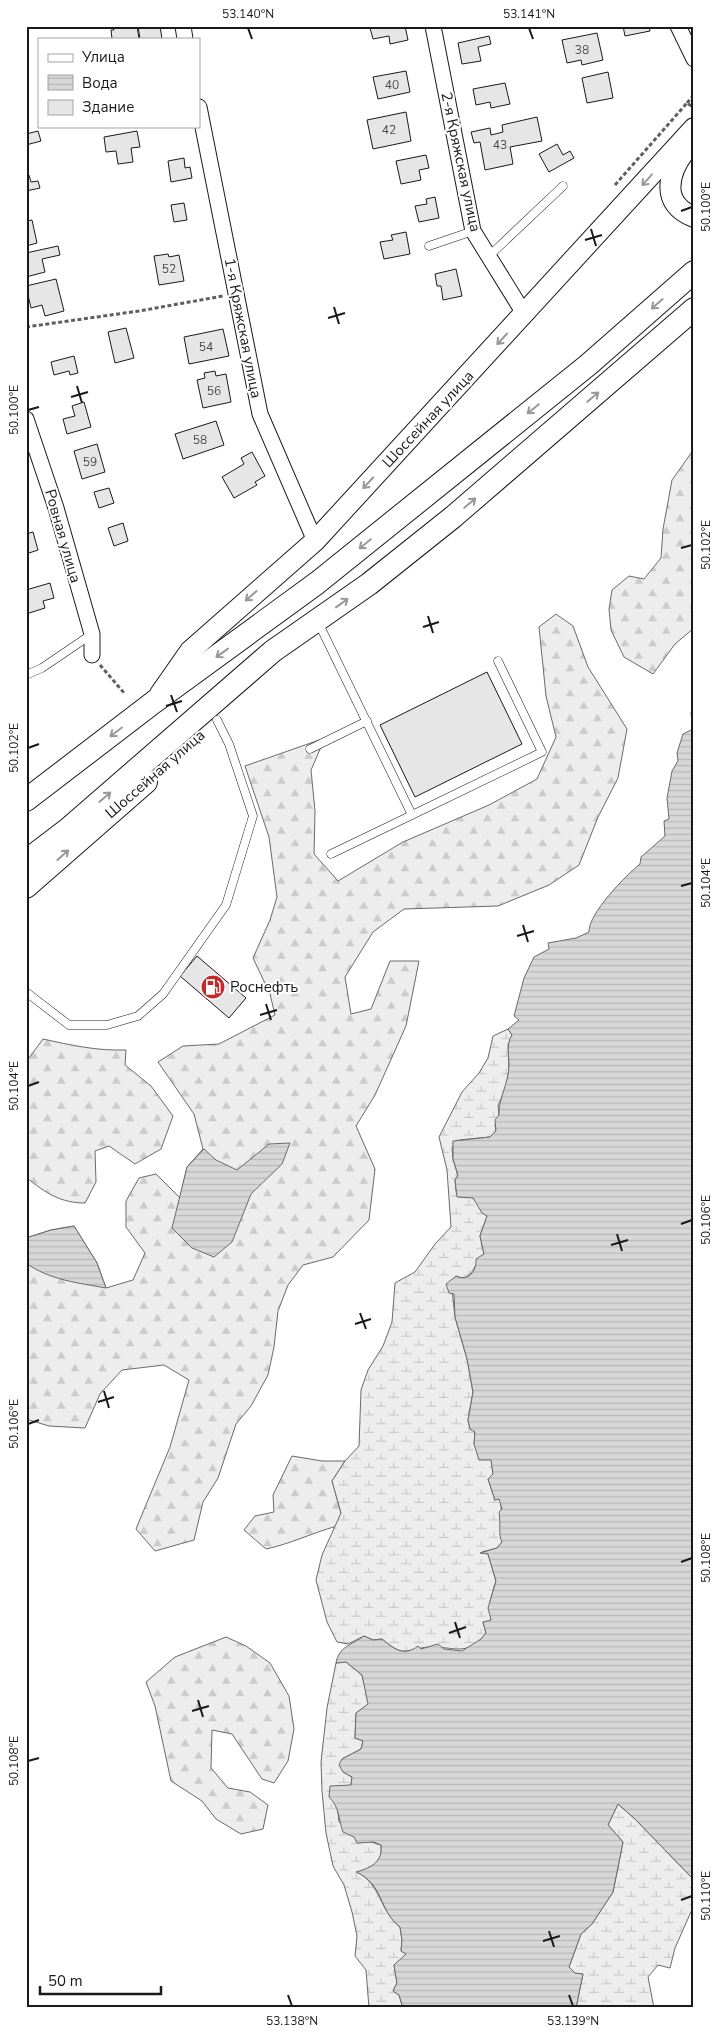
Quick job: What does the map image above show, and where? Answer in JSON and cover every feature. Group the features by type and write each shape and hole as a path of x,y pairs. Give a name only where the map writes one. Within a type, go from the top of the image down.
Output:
{"main road":[{"path":"693,129 690,144 674,166 670,177 670,189 676,204 694,217"},
{"name":"Шоссейная улица","path":"154,702 190,652 315,541 525,315 693,129"},
{"name":"Шоссейная улица","path":"26,800 154,702 317,583 588,365 694,272"},
{"name":"Шоссейная улица","path":"26,861 68,829 273,651 369,584 453,516 694,308"},
{"name":"Шоссейная улица","path":"26,887 217,720 247,690 273,651"}],"street":[{"name":"2-я Кряжская улица","path":"433,26 473,231 525,315"},
{"path":"678,26 694,59"},
{"name":"1-я Кряжская улица","path":"200,112 260,414 315,541"},
{"name":"Ровная улица","path":"26,419 56,508 92,634 92,655"}],"lane":[{"path":"489,256 563,186"},
{"path":"429,246 473,231"},
{"path":"318,620 412,815"},
{"path":"26,675 42,668 92,634"},
{"path":"331,854 542,752 498,660"},
{"path":"26,992 69,1025 107,1025 138,1016 163,994 226,905 253,816 229,744 217,720"},
{"path":"310,749 367,721"}],"path":[{"path":"611,190 694,96"},
{"path":"687,103 694,108"},
{"path":"26,327 139,311 236,293"},
{"path":"114,681 125,694"}],"green space":[{"path":"694,449 694,628 675,644 653,674 624,657 611,630 609,609 612,590 629,576 644,579 661,558 663,529 672,480"},
{"path":"556,614 573,626 588,667 627,729 618,778 598,817 579,865 549,885 498,906 404,909 373,932 345,977 351,1014 371,1009 390,961 419,961 406,1026 375,1095 356,1126 375,1169 369,1220 333,1257 303,1265 288,1285 278,1311 274,1347 268,1375 251,1406 236,1424 218,1478 203,1502 194,1540 155,1551 136,1529 170,1447 189,1380 164,1365 122,1370 100,1394 85,1428 49,1426 26,1419 26,1238 51,1230 74,1226 97,1263 106,1288 133,1280 145,1253 126,1227 126,1201 139,1178 156,1174 180,1198 187,1167 203,1149 194,1114 158,1062 183,1046 219,1044 275,1015 270,994 253,958 270,920 277,897 269,837 245,766 325,738 311,770 315,811 314,854 338,881 403,842 489,805 537,779 556,737 546,696 539,627"},
{"path":"508,1029 512,1035 508,1045 509,1069 505,1091 498,1105 499,1115 495,1125 496,1131 490,1137 459,1140 452,1147 458,1176 455,1180 456,1191 473,1198 487,1216 480,1236 484,1254 470,1274 462,1278 456,1276 451,1281 455,1317 467,1359 473,1392 468,1420 470,1429 475,1432 474,1444 484,1459 491,1459 493,1474 488,1479 495,1500 499,1499 501,1502 502,1542 497,1548 482,1552 488,1554 496,1581 490,1601 491,1621 483,1622 486,1633 479,1641 473,1646 460,1649 429,1647 401,1651 382,1639 373,1640 364,1636 348,1644 337,1642 327,1622 316,1580 322,1555 341,1513 332,1481 345,1461 359,1446 361,1390 368,1370 383,1346 392,1322 395,1283 415,1272 435,1244 451,1227 447,1170 439,1137 462,1092 479,1073 488,1058 493,1036"},
{"path":"43,1039 94,1049 126,1050 125,1065 151,1086 173,1116 161,1149 135,1164 109,1146 95,1151 96,1182 85,1203 76,1203 54,1196 26,1177 26,1062"},
{"path":"292,1456 322,1461 345,1461 332,1481 341,1513 337,1526 266,1549 244,1530 255,1516 274,1512 273,1495"},
{"path":"226,1637 246,1646 270,1663 289,1696 294,1729 288,1761 274,1783 262,1779 232,1734 212,1730 211,1768 228,1788 250,1792 268,1805 263,1829 241,1834 216,1819 202,1801 171,1781 155,1706 146,1682 175,1657"},
{"path":"346,1662 362,1675 369,1704 356,1713 355,1738 363,1741 361,1749 342,1759 343,1772 352,1777 351,1785 335,1788 339,1822 354,1837 381,1845 378,1860 372,1866 357,1872 371,1884 388,1914 400,1927 401,1951 407,1954 394,1965 397,1983 393,1991 399,1995 403,2008 369,2008 366,1970 355,1956 357,1936 352,1912 344,1885 333,1866 326,1833 321,1762 327,1708 336,1663"},
{"path":"618,1804 694,1880 694,1905 675,1948 670,1968 658,1965 648,1977 654,2008 576,2008 583,1974 574,1973 569,1967 581,1934 592,1924 613,1892 623,1842 608,1825"}],"water":[{"path":"694,706 694,1880 618,1804 608,1825 623,1842 613,1892 592,1924 581,1934 569,1967 575,1973 583,1974 576,2008 403,2008 399,1995 393,1991 397,1983 394,1965 406,1954 401,1951 400,1927 388,1913 372,1883 356,1872 371,1866 378,1860 381,1845 374,1842 357,1843 354,1837 343,1832 337,1809 329,1797 330,1786 351,1785 352,1777 343,1772 339,1765 342,1759 361,1749 363,1741 355,1738 356,1713 368,1704 362,1675 346,1662 336,1663 343,1649 364,1636 373,1640 382,1639 395,1649 404,1651 418,1646 421,1649 438,1644 444,1649 462,1651 481,1639 486,1633 483,1622 491,1620 488,1608 496,1581 488,1554 480,1553 497,1548 502,1542 499,1512 502,1509 499,1499 495,1500 488,1479 493,1474 491,1460 479,1460 474,1444 475,1432 470,1429 468,1420 473,1392 467,1359 455,1317 454,1294 449,1293 446,1284 456,1276 464,1278 471,1274 475,1268 476,1259 484,1254 480,1236 487,1216 482,1213 473,1198 457,1197 455,1180 458,1175 453,1159 453,1141 490,1137 496,1131 495,1120 499,1115 500,1103 509,1072 508,1046 512,1035 508,1029 519,1020 514,1016 524,978 534,957 549,949 548,943 576,938 589,932 590,924 601,905 640,864 641,857 665,836 664,821 669,819 667,798 672,771 678,761 677,753 683,734 693,729 691,713"},
{"path":"290,1143 282,1164 251,1194 232,1242 214,1257 192,1248 172,1228 187,1167 204,1149 216,1160 237,1170 269,1144"},
{"path":"74,1226 97,1263 106,1288 54,1277 26,1263 26,1238 51,1230"}],"building":[{"path":"113,26 137,26 139,38 112,38 111,30 114,30"},
{"path":"138,26 160,26 162,38 140,38"},
{"path":"405,26 408,40 390,44 389,36 373,39 370,28"},
{"path":"623,26 649,26 650,31 625,36"},
{"path":"597,33 603,60 582,65 581,60 567,63 562,40"},
{"path":"489,36 491,44 478,47 481,61 462,64 458,43"},
{"path":"406,71 410,92 378,99 373,77"},
{"path":"608,72 613,98 587,103 582,78"},
{"path":"505,83 510,104 491,108 490,102 476,105 473,89"},
{"path":"406,112 411,141 373,149 367,120"},
{"path":"537,117 542,141 510,147 513,164 485,170 480,142 474,143 471,132 490,128 491,135 503,132 502,125"},
{"path":"38,131 41,141 26,145 26,134"},
{"path":"137,131 140,147 131,148 133,162 118,164 116,151 106,152 104,137"},
{"path":"557,144 563,155 570,151 574,158 549,172 539,154"},
{"path":"426,155 429,168 419,170 421,180 401,184 396,161"},
{"path":"184,158 185,168 190,167 192,178 171,182 168,161"},
{"path":"26,175 29,175 31,182 38,181 40,188 26,191"},
{"path":"435,197 439,218 419,222 415,206 427,204 426,199"},
{"path":"184,203 187,220 174,222 171,205"},
{"path":"32,220 37,243 26,246 26,221"},
{"path":"406,232 410,254 384,259 380,242 393,240 391,235"},
{"path":"58,246 60,255 42,259 45,272 26,277 26,253"},
{"path":"168,254 169,257 179,255 184,281 159,285 154,256"},
{"path":"456,269 462,296 443,300 441,286 437,286 435,274"},
{"path":"56,279 64,311 45,316 42,305 31,308 26,286"},
{"path":"126,328 134,358 115,363 108,332"},
{"path":"223,329 229,356 189,364 184,337"},
{"path":"74,356 78,373 70,375 69,371 54,375 51,362"},
{"path":"215,371 216,376 226,374 231,402 203,408 197,380 205,378 204,373"},
{"path":"84,402 91,427 67,434 63,419 75,416 72,406"},
{"path":"216,421 224,445 183,459 175,434"},
{"path":"97,444 105,472 82,479 74,451"},
{"path":"252,452 265,476 255,482 257,485 234,498 222,477 244,464 241,458"},
{"path":"109,488 114,503 99,508 94,492"},
{"path":"123,523 128,541 114,546 108,528"},
{"path":"33,532 38,550 26,554 26,534"},
{"path":"50,583 54,598 43,601 45,608 26,614 26,590"},
{"path":"487,672 522,744 415,797 380,725"},
{"name":"Роснефть","path":"197,956 246,998 229,1018 180,976"}],"place":[{"name":"Роснефть","path":"213,987"}]}
